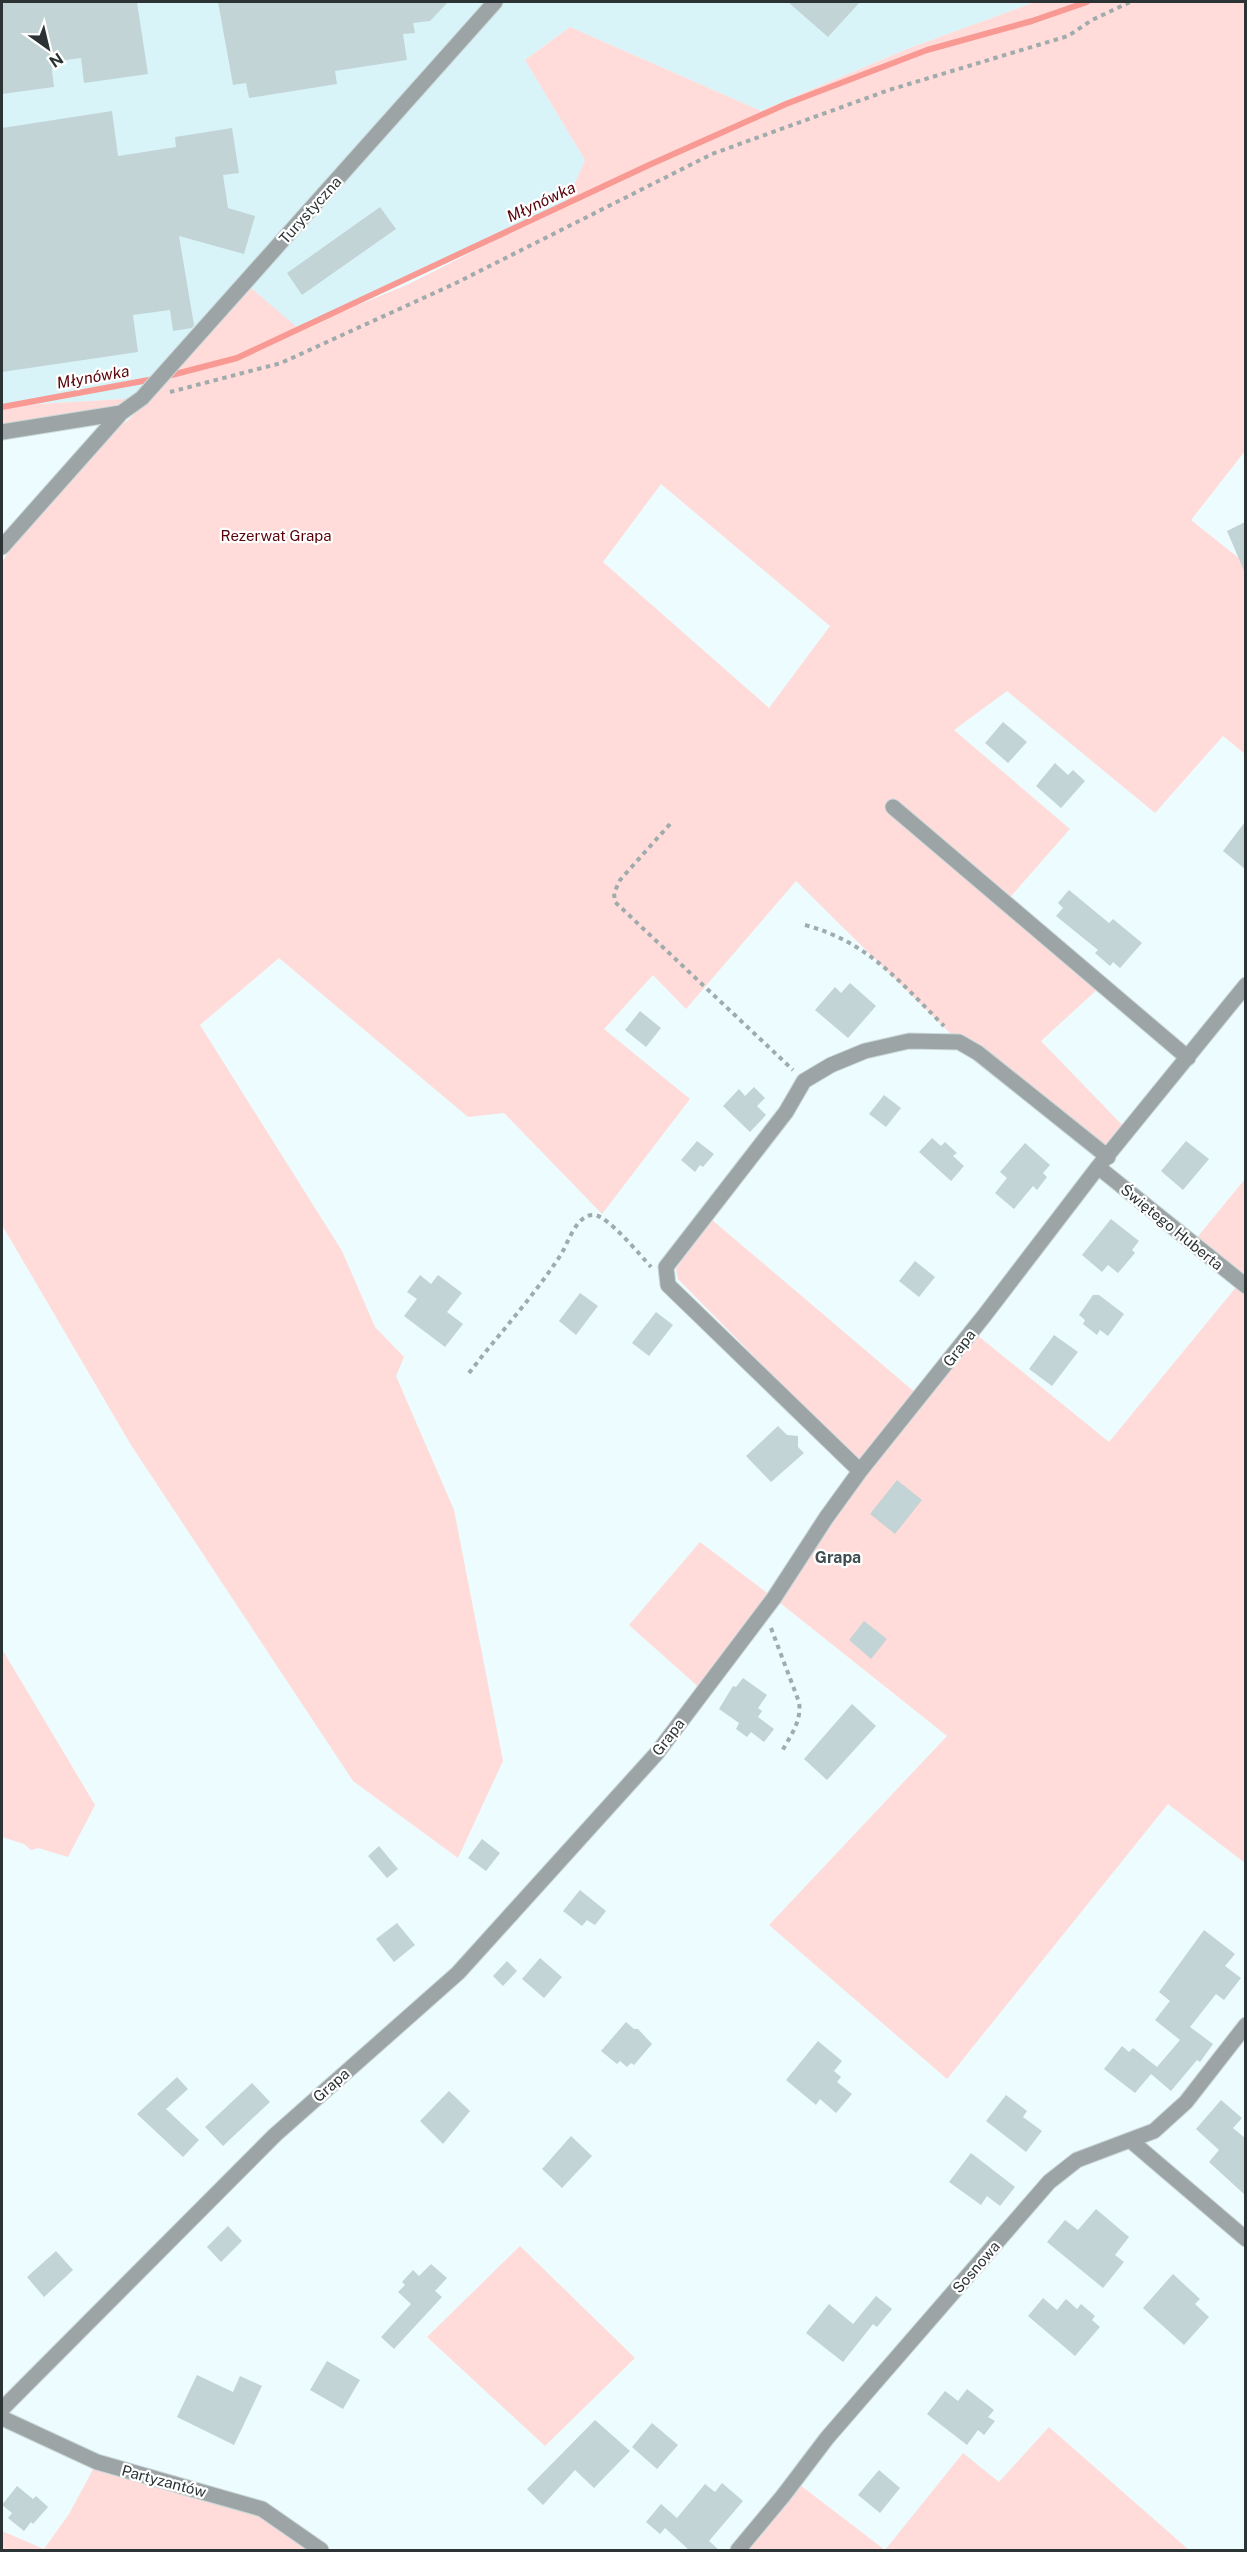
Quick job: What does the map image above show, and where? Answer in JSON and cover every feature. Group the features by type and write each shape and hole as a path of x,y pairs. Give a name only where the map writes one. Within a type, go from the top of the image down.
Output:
{"street":[{"name":"Turystyczna","path":"2,547 121,413 142,398 495,2"},
{"name":"Turystyczna","path":"2,432 121,413"},
{"path":"893,807 1188,1058"},
{"name":"Grapa","path":"2,2409 275,2135 458,1973 657,1753 764,1610 860,1472 1245,985"},
{"path":"860,1472 668,1285 666,1267 786,1112 804,1081 831,1065 865,1051 909,1041 959,1042"},
{"name":"Świętego Huberta","path":"959,1042 978,1053 1245,1286"},
{"name":"Sosnowa","path":"738,2550 827,2438 1048,2182 1077,2160 1154,2131 1186,2102 1245,2025"},
{"path":"1130,2140 1245,2239"},
{"name":"Partyzantów","path":"2,2418 97,2462 262,2509 321,2550"}],"path":[{"path":"142,398 215,382 281,363 454,284 712,154 889,90 1068,36 1092,20 1130,2"},
{"path":"670,824 620,880 614,893 615,902 804,1081"},
{"path":"805,925 830,931 860,947 896,977 959,1042"},
{"path":"469,1373 554,1265 579,1223 588,1215 597,1214 652,1268 667,1275"},
{"path":"764,1610 799,1702 798,1721 781,1753"}],"shaded area":[{"path":"2,2 1035,2 907,49 761,111 570,27 525,60 585,160 566,204 298,329 142,398 2,406"}],"green space":[{"name":"Rezerwat Grapa","path":"1035,2 1245,2 1245,451 1191,520 1245,563 1245,754 1223,736 1155,813 1007,691 954,730 1070,829 1005,903 1102,985 1041,1041 1128,1131 1108,1157 959,1042 796,881 686,1009 653,975 604,1029 690,1099 602,1214 504,1113 468,1117 279,958 200,1025 342,1251 375,1327 404,1357 396,1376 454,1510 503,1761 458,1858 353,1781 131,1445 2,1225 2,562 34,514 90,446 127,421 153,396 245,283 299,329 407,285 566,204 585,160 525,60 570,27 761,111 907,49","holes":["661,484 830,626 769,708 603,562"]},
{"path":"142,398 121,413 2,432 2,406"},
{"path":"1245,1179 1245,1280 1195,1240"},
{"path":"711,1219 917,1394 860,1464 678,1279 676,1269"},
{"path":"1237,1286 1245,1294 1245,1863 1168,1804 947,2079 769,1925 947,1736 774,1598 832,1518 977,1335 1109,1442"},
{"path":"700,1542 774,1598 703,1691 629,1625"},
{"path":"2,1649 95,1805 68,1857 38,1848 31,1850 24,1844 2,1837"},
{"path":"520,2246 635,2358 545,2446 427,2337"},
{"path":"1049,2427 1189,2550 885,2550 963,2453 999,2482"},
{"path":"97,2462 246,2509 281,2527 307,2550 2,2550 2,2531 44,2549 69,2514"},
{"path":"800,2485 885,2550 744,2550"}],"building":[{"path":"2,2 137,2 148,74 84,83 81,58 51,62 54,87 2,94"},
{"path":"218,2 448,2 430,21 413,23 415,33 403,34 407,60 335,71 337,84 249,98 246,83 233,85"},
{"path":"788,2 860,2 828,37"},
{"path":"112,111 118,156 176,147 175,137 232,128 239,173 223,175 228,208 255,216 244,254 179,236 194,325 192,328 173,331 170,310 133,315 138,352 2,372 2,128"},
{"path":"380,207 396,229 302,295 287,273"},
{"path":"1245,522 1245,573 1227,531"},
{"path":"1003,722 1027,742 1008,763 985,743"},
{"path":"1055,763 1068,775 1073,770 1085,781 1061,808 1036,786"},
{"path":"1245,822 1245,869 1223,851"},
{"path":"1069,890 1109,923 1113,919 1142,943 1120,968 1113,962 1110,966 1095,953 1098,950 1056,916 1063,908 1058,903"},
{"path":"850,983 876,1006 848,1038 815,1010 835,987 841,993"},
{"path":"640,1011 661,1028 646,1047 625,1030"},
{"path":"754,1087 765,1098 757,1106 766,1115 750,1132 723,1106 739,1089 745,1096"},
{"path":"884,1095 901,1108 886,1127 869,1114"},
{"path":"932,1138 941,1146 945,1142 957,1153 953,1156 964,1166 951,1181 919,1152"},
{"path":"697,1141 714,1154 703,1167 700,1165 695,1172 681,1160"},
{"path":"1186,1141 1209,1159 1183,1190 1161,1171"},
{"path":"1025,1143 1050,1165 1043,1173 1047,1177 1037,1190 1033,1186 1014,1209 995,1193 1007,1178 1000,1172"},
{"path":"1111,1219 1139,1241 1132,1250 1135,1253 1118,1273 1108,1265 1102,1272 1082,1255"},
{"path":"915,1261 935,1277 919,1297 899,1281"},
{"path":"420,1275 431,1284 438,1275 462,1293 447,1312 463,1324 445,1347 404,1316 417,1299 407,1292"},
{"path":"580,1293 598,1306 576,1335 559,1321"},
{"path":"1093,1295 1099,1295 1124,1314 1108,1336 1100,1330 1097,1335 1083,1324 1085,1320 1079,1315"},
{"path":"656,1312 673,1325 649,1356 632,1343"},
{"path":"1054,1335 1078,1352 1052,1386 1029,1369"},
{"path":"778,1426 787,1435 798,1436 798,1447 804,1453 771,1482 746,1456"},
{"path":"897,1480 922,1500 895,1534 870,1514"},
{"path":"864,1621 887,1639 871,1659 849,1640"},
{"path":"743,1678 767,1695 758,1708 762,1711 758,1717 774,1729 764,1742 751,1732 747,1737 736,1729 739,1723 719,1709 733,1686 736,1687"},
{"path":"852,1704 876,1726 827,1780 804,1759"},
{"path":"482,1839 500,1853 486,1871 468,1858"},
{"path":"379,1846 398,1869 387,1878 368,1856"},
{"path":"580,1890 606,1911 595,1925 587,1920 582,1926 563,1911"},
{"path":"397,1923 415,1945 394,1962 376,1939"},
{"path":"1204,1930 1235,1954 1225,1966 1241,1978 1224,2000 1216,1994 1190,2027 1213,2044 1200,2062 1197,2060 1171,2091 1151,2074 1180,2040 1155,2020 1170,2001 1159,1992"},
{"path":"540,1958 562,1977 544,1998 522,1979"},
{"path":"507,1961 517,1971 503,1986 493,1976"},
{"path":"626,2022 634,2029 638,2029 652,2044 634,2065 631,2063 627,2067 620,2061 617,2064 601,2051"},
{"path":"818,2041 842,2061 834,2071 841,2077 837,2082 852,2094 836,2113 820,2099 816,2105 786,2080"},
{"path":"1122,2046 1129,2052 1133,2048 1157,2067 1135,2093 1104,2069"},
{"path":"177,2077 188,2089 166,2109 199,2140 183,2157 137,2114"},
{"path":"252,2083 270,2102 223,2146 205,2127"},
{"path":"449,2091 470,2111 443,2144 420,2121"},
{"path":"1006,2095 1027,2111 1023,2117 1042,2131 1026,2152 986,2121"},
{"path":"1221,2100 1242,2118 1233,2128 1245,2138 1245,2195 1209,2162 1219,2150 1196,2129"},
{"path":"571,2136 592,2156 562,2188 542,2169"},
{"path":"971,2153 1015,2187 1000,2206 987,2196 981,2205 949,2182"},
{"path":"1096,2209 1129,2237 1115,2255 1124,2262 1103,2288 1047,2242 1065,2220 1078,2230"},
{"path":"228,2226 242,2241 221,2262 207,2247"},
{"path":"56,2251 73,2270 44,2297 27,2277"},
{"path":"431,2264 447,2278 435,2291 442,2297 394,2349 381,2337 411,2304 398,2292 405,2285 402,2282 413,2270 419,2276"},
{"path":"1173,2274 1200,2299 1195,2304 1209,2317 1184,2345 1143,2308"},
{"path":"876,2296 892,2309 877,2327 873,2324 843,2362 806,2333 829,2304 853,2324"},
{"path":"1043,2298 1057,2310 1066,2299 1077,2309 1081,2304 1095,2316 1092,2320 1100,2327 1075,2356 1028,2316"},
{"path":"327,2361 360,2380 343,2409 310,2390"},
{"path":"197,2375 233,2392 240,2376 262,2386 234,2445 177,2417"},
{"path":"967,2389 994,2410 988,2417 995,2421 984,2435 978,2430 967,2445 927,2414 945,2391 958,2401"},
{"path":"595,2420 630,2451 594,2488 575,2470 543,2505 527,2489"},
{"path":"652,2423 678,2445 657,2469 632,2447"},
{"path":"879,2470 900,2488 880,2513 858,2495"},
{"path":"722,2483 743,2501 709,2541 719,2550 689,2550 665,2528 660,2534 646,2522 661,2504 677,2518 705,2484 715,2492"},
{"path":"17,2486 33,2499 36,2496 48,2507 24,2531 8,2518 12,2513 2,2505"}],"waterway":[{"name":"Młynówka","path":"164,377 237,358 649,165 786,104 927,50 1032,21 1087,2"},
{"name":"Młynówka","path":"2,407 154,379"}],"district":[{"name":"Grapa","path":"838,1557"}]}
